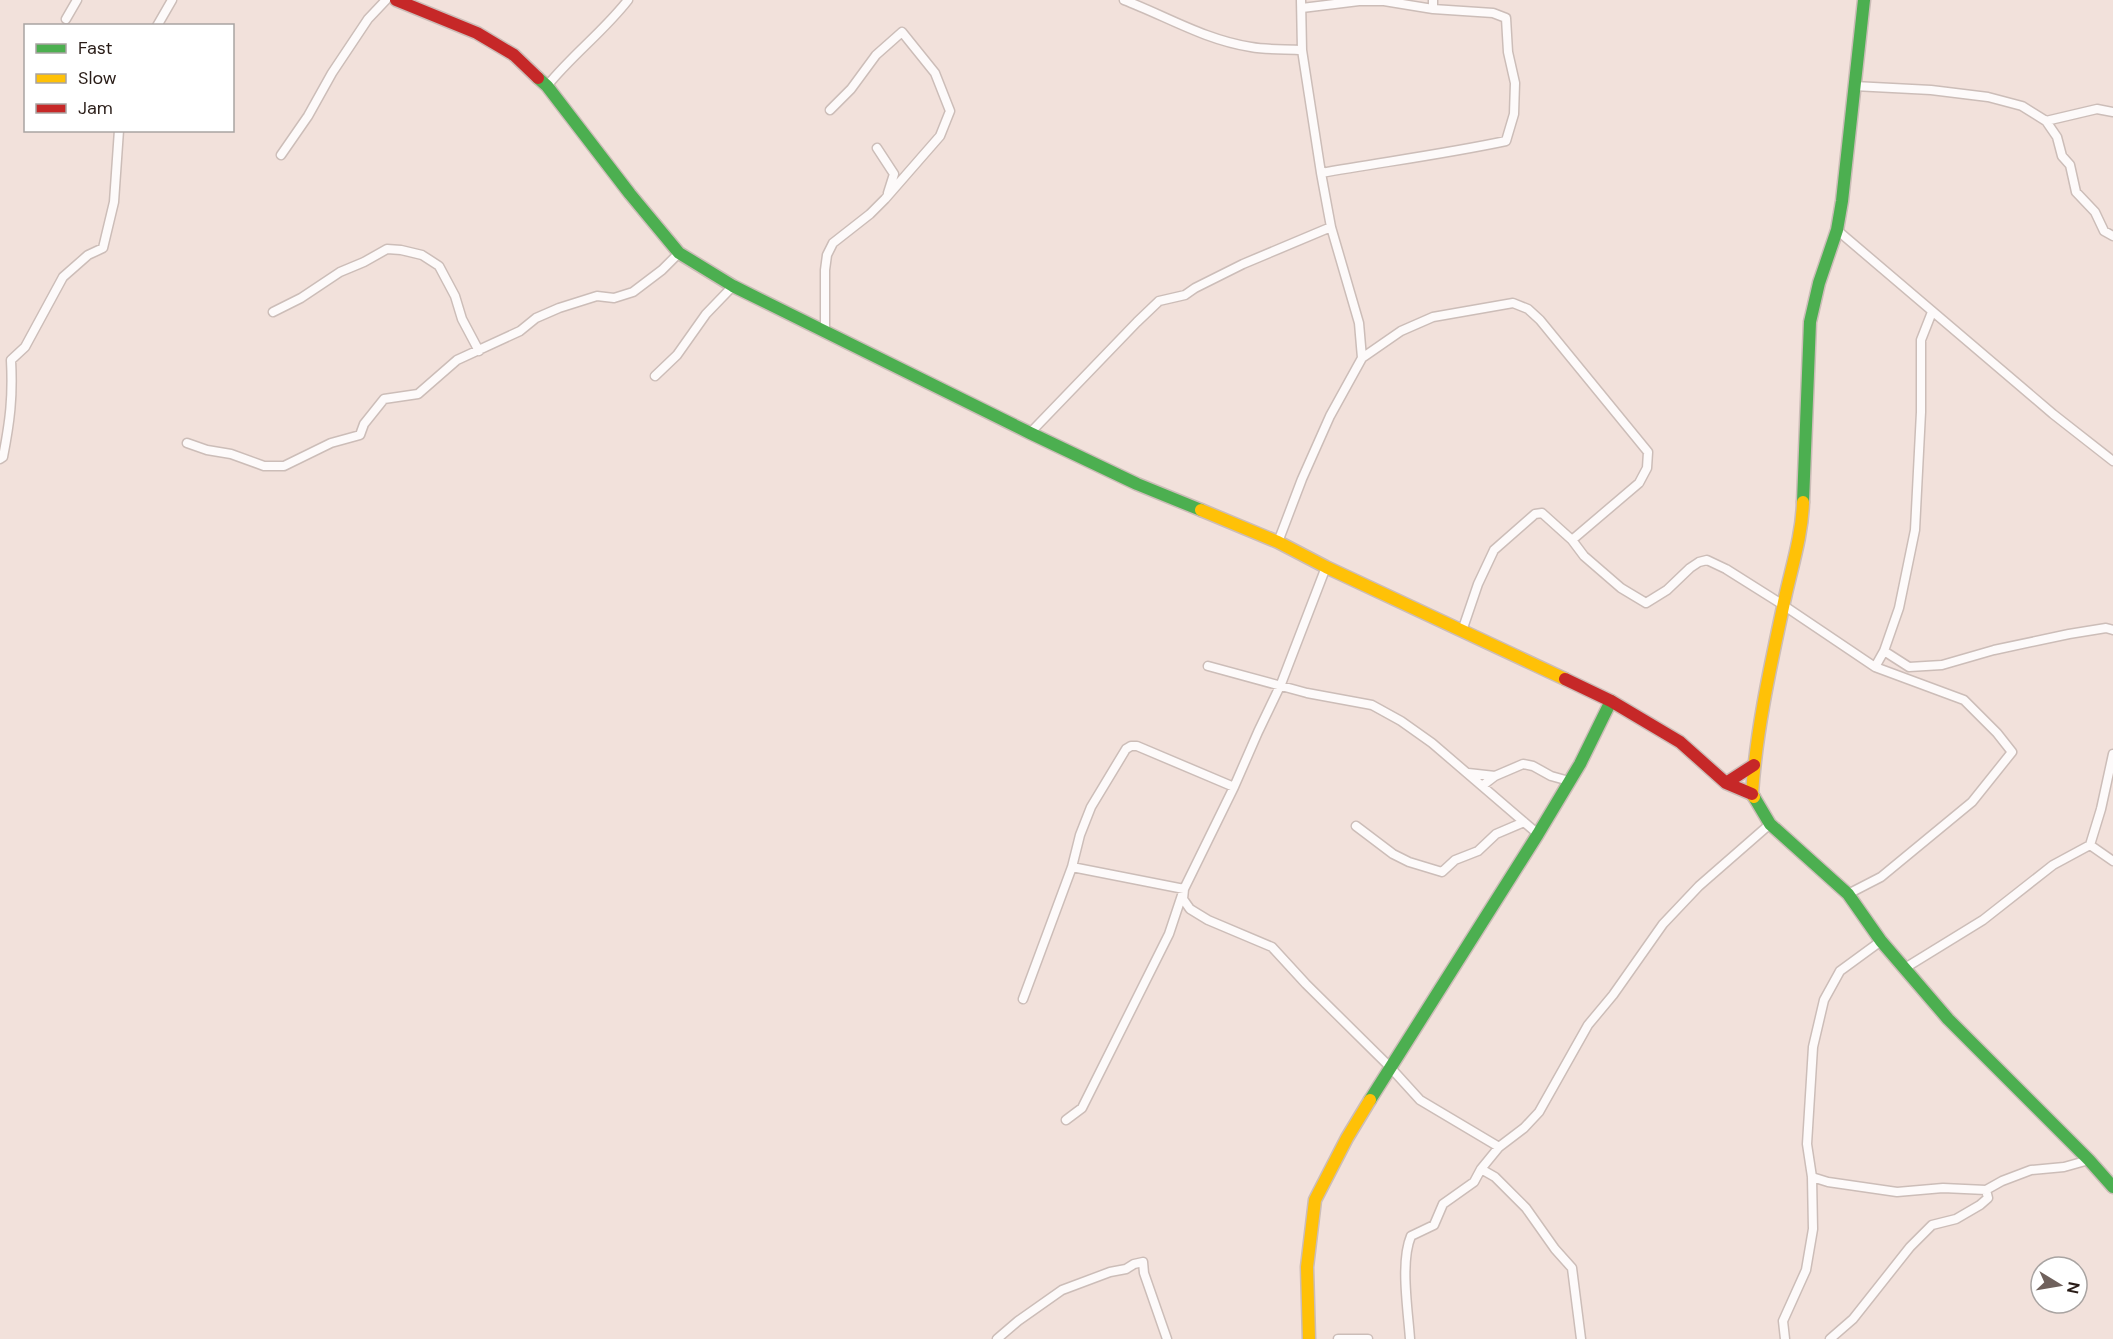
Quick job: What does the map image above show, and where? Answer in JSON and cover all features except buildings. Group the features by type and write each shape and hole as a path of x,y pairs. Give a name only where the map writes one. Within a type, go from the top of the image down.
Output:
{"street":[{"path":"66,19 77,0"},
{"path":"158,24 172,0"},
{"path":"281,155 368,19 386,0"},
{"path":"396,0 477,33 514,55 547,86 630,194 679,253 733,286 1030,434 1137,484 1278,542 1326,567 1611,701 1680,742 1726,783 1752,794"},
{"path":"547,86 563,66 613,20 628,0"},
{"path":"1124,0 1190,29 1234,43 1252,48 1302,50"},
{"path":"1864,0 1842,201 1837,230 1819,283 1810,322 1803,509 1754,765 1752,794 1770,824 1848,894 1881,941 1948,1019 2089,1160 2110,1178"},
{"path":"1321,173 1397,159 1460,151 1506,141 1514,114 1515,83 1508,51 1506,18 1493,13 1384,1 1302,4 1302,50 1321,173 1330,227 1359,323 1362,358"},
{"path":"825,332 827,255 833,243 885,199 940,136 950,111 935,73 902,32 876,55 851,88 830,110"},
{"path":"1854,86 1930,90 1988,97 2022,106 2046,120 2057,137 2062,156 2070,165 2076,192 2095,212 2104,231 2113,236"},
{"path":"2046,120 2097,109 2113,112"},
{"path":"0,459 3,457 13,396 11,360 25,347 63,277 88,255 103,248 115,193 119,132"},
{"path":"877,148 894,174 885,199"},
{"path":"1030,434 1159,301 1185,295 1194,288 1243,264 1330,227"},
{"path":"1837,230 2053,414 2113,461"},
{"path":"273,312 301,298 340,272 387,249 401,250 422,255 439,266 479,351"},
{"path":"188,443 207,450 231,454 264,466 284,466 331,443 360,435 364,424 384,399 418,394 457,360 520,331 536,318 597,296 614,298 633,292 662,270 679,253"},
{"path":"655,376 677,355 706,314 733,286"},
{"path":"1278,542 1329,416 1362,358 1401,331 1433,317 1513,303 1528,309 1547,329 1648,452 1647,468 1639,483 1572,540"},
{"path":"1875,667 1884,651 1899,608 1915,530 1921,412 1921,340 1932,312"},
{"path":"1462,631 1478,584 1494,550 1535,514 1542,513 1572,540 1584,556 1621,588 1646,603 1666,591 1690,568 1707,560 1726,569 1783,605 1875,667 1964,699 2012,752 1972,801 1881,877 1848,894"},
{"path":"1066,1120 1082,1108 1169,934 1184,889 1281,684 1326,567"},
{"path":"1884,651 1909,667 1941,665 1994,650 2069,634 2106,628 2113,630"},
{"path":"1208,666 1281,684 1307,693 1372,705 1401,721 1432,743 1538,834"},
{"path":"1309,1339 1307,1267 1315,1200 1347,1138 1390,1066 1580,764 1611,701"},
{"path":"1023,999 1072,867 1080,835 1091,807 1126,748 1137,746 1234,787"},
{"path":"1905,968 1983,920 2052,865 2090,845 2101,809 2113,754"},
{"path":"1482,786 1496,776 1523,764 1569,781"},
{"path":"1726,783 1754,765"},
{"path":"1468,773 1496,776"},
{"path":"1356,826 1393,854 1409,862 1442,872 1455,860 1478,851 1496,834 1524,822"},
{"path":"1410,1339 1406,1247 1411,1236 1434,1225 1443,1204 1474,1182 1481,1169 1499,1147 1524,1128 1539,1112 1588,1025 1613,995 1663,924 1699,886 1770,824"},
{"path":"2090,845 2113,861"},
{"path":"1072,867 1184,889"},
{"path":"1184,889 1183,899 1190,909 1208,920 1272,947 1306,984 1390,1066 1420,1100 1499,1147"},
{"path":"1785,1339 1783,1321 1806,1270 1813,1229 1812,1178 1807,1144 1813,1057 1824,1000 1840,971 1881,941"},
{"path":"1812,1178 1897,1192 1943,1188 1986,1190 2031,1170 2064,1167 2089,1160"},
{"path":"1481,1169 1495,1177 1526,1208 1555,1249 1572,1268 1581,1339"},
{"path":"1830,1339 1853,1319 1910,1247 1932,1225 1956,1219 1980,1205 1988,1198 1986,1190"},
{"path":"997,1339 1062,1290 1143,1262 1144,1274 1167,1339"},
{"path":"1338,1339 1368,1339"}],"traffic: fast":[{"path":"1803,502 1810,322 1819,283 1837,230 1842,201 1864,0"},
{"path":"538,78 547,86 630,194 679,253 733,286 1030,433 1137,484 1201,510"},
{"path":"1370,1100 1538,834 1580,764 1611,701"},
{"path":"1754,797 1770,824 1848,894 1881,941 1948,1019 2113,1187"}],"traffic: slow":[{"path":"1754,797 1752,794 1760,724 1798,542 1803,502"},
{"path":"1201,510 1278,542 1326,567 1565,679"},
{"path":"1309,1339 1307,1267 1315,1200 1347,1138 1370,1100"}],"traffic: jam":[{"path":"396,0 477,33 514,55 538,78"},
{"path":"1565,679 1611,701 1680,742 1726,783 1752,794"},
{"path":"1726,783 1754,765"}]}
